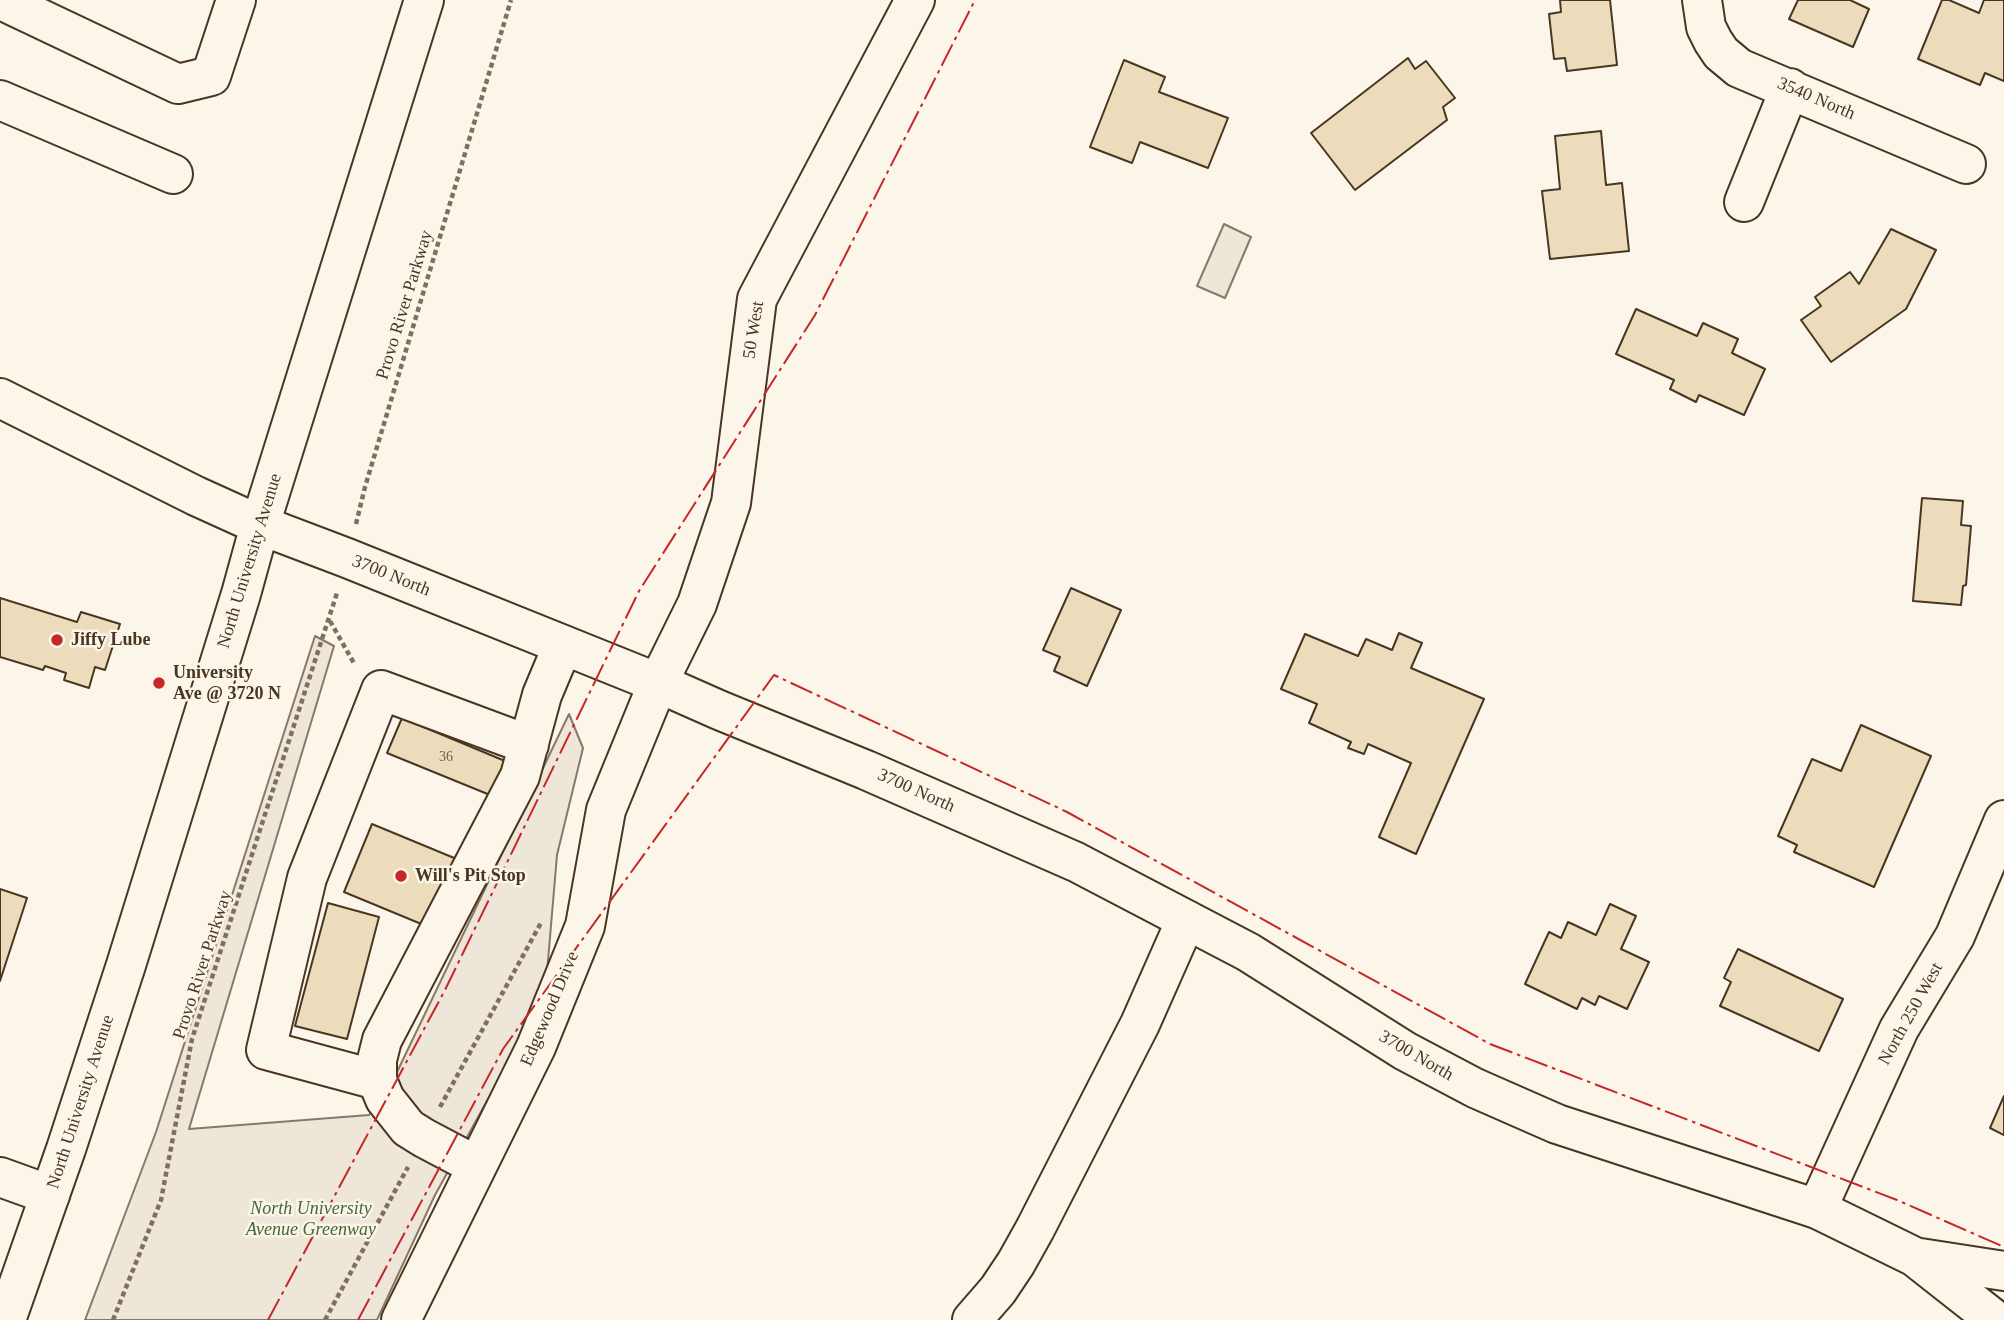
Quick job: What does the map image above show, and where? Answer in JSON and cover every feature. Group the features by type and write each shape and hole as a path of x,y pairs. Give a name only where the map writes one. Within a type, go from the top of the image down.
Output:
{"main road":[{"path":"1,0 178,85 211,76 236,0"},
{"name":"North University Avenue","path":"6,1320 134,939 424,0"},
{"name":"50 West","path":"658,683 697,604 731,503 757,299 915,0"},
{"name":"3540 North","path":"1702,0 1706,27 1713,41 1721,53 1739,68 1966,164"},
{"path":"1744,202 1790,88"},
{"path":"0,100 173,174"},
{"name":"3700 North","path":"0,398 260,526 347,558 658,683 1076,862 1248,953 1405,1051 1475,1088 1557,1124 1817,1209 1915,1257"},
{"path":"477,1166 408,1128 384,1099 377,1080 377,1060 382,1040 520,776 542,695 563,645"},
{"name":"Edgewood Drive","path":"401,1320 536,1047 585,926 606,810 658,683"},
{"path":"377,1080 265,1050 307,878 382,690 529,745"},
{"name":"North 250 West","path":"1817,1209 1899,1030 1955,936 2004,820"},
{"path":"972,1320 999,1290 1035,1229 1140,1024 1186,920"},
{"path":"0,1177 50,1195"},
{"path":"1915,1257 2004,1271"},
{"path":"1915,1257 1994,1320"}],"path":[{"name":"Provo River Parkway","path":"113,1320 161,1200 192,1039 330,620 369,474 511,0"},
{"path":"330,620 359,673"}],"green space":[{"path":"1224,224 1251,237 1225,298 1197,286"},
{"name":"North University Avenue Greenway","path":"315,636 334,646 189,1129 369,1115 397,1072 569,714 583,748 557,855 545,996 435,1195 377,1320 85,1320 156,1132"}],"building":[{"path":"1560,0 1610,0 1617,65 1567,71 1565,58 1554,59 1549,14 1561,12"},
{"path":"1798,0 1850,0 1869,9 1853,47 1789,19"},
{"path":"1942,0 1949,0 1979,13 1984,0 2004,0 2004,81 1985,73 1980,85 1918,59"},
{"path":"1408,58 1415,69 1426,61 1455,98 1443,107 1447,120 1355,190 1311,133"},
{"path":"1124,60 1165,77 1159,92 1228,118 1208,168 1140,142 1132,163 1090,147"},
{"path":"1601,131 1606,185 1622,183 1629,251 1550,259 1542,191 1560,189 1555,136"},
{"path":"1891,229 1936,250 1906,309 1831,362 1801,320 1821,306 1815,297 1850,272 1859,284"},
{"path":"1636,309 1697,336 1703,323 1738,339 1732,353 1765,369 1744,415 1699,395 1696,402 1670,389 1674,380 1616,354"},
{"path":"1922,498 1963,501 1961,525 1971,526 1966,585 1963,586 1961,605 1913,601"},
{"path":"1071,588 1121,610 1087,686 1054,671 1060,657 1043,650"},
{"name":"Jiffy Lube","path":"0,598 77,622 81,612 120,624 105,670 95,667 89,688 64,680 66,673 45,666 43,670 0,657"},
{"path":"1399,633 1422,643 1411,668 1484,699 1416,854 1379,837 1411,763 1368,744 1364,754 1348,748 1351,742 1309,723 1317,704 1281,689 1305,634 1358,656 1366,639 1392,650"},
{"path":"402,718 505,761 490,795 387,753"},
{"path":"1861,725 1931,756 1874,887 1794,852 1797,845 1778,836 1812,759 1841,771"},
{"name":"Will's Pit Stop","path":"372,824 459,860 431,928 344,892"},
{"path":"0,889 27,898 0,981"},
{"path":"328,903 379,917 347,1039 295,1026"},
{"path":"1610,904 1636,916 1621,949 1649,962 1627,1009 1599,996 1595,1005 1582,998 1577,1009 1525,984 1549,932 1561,938 1568,922 1596,935"},
{"path":"1738,949 1843,999 1819,1051 1720,1006 1731,982 1724,978"},
{"path":"2004,1096 2004,1135 1990,1128"}],"power":[{"path":"268,1320 445,990 639,591 815,315 975,0"},
{"path":"358,1320 503,1049 774,675 1067,812 1490,1044 1897,1200 2004,1247"}],"place":[{"name":"Jiffy Lube","path":"57,640"},
{"name":"University Ave @ 3720 N","path":"159,683"},
{"name":"Will's Pit Stop","path":"401,876"}]}
